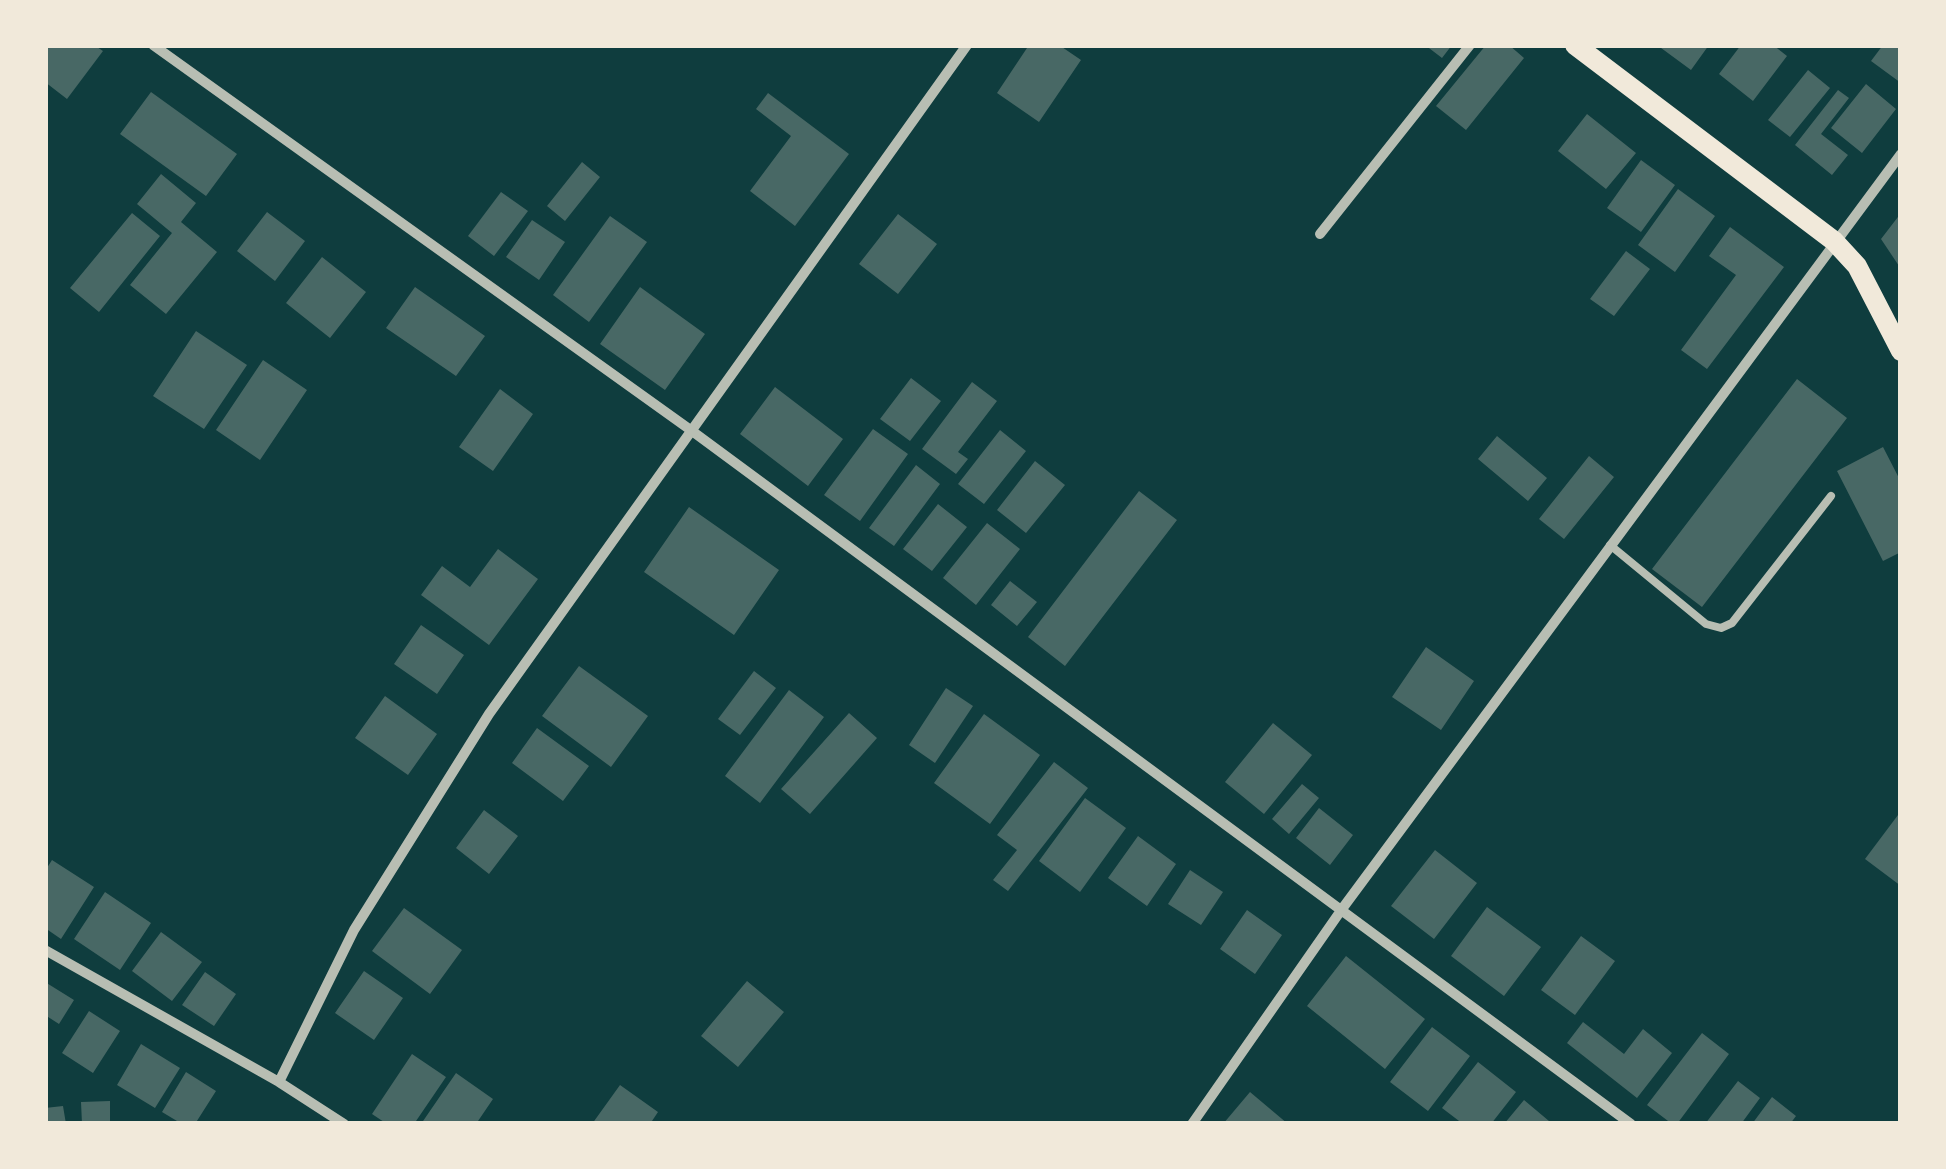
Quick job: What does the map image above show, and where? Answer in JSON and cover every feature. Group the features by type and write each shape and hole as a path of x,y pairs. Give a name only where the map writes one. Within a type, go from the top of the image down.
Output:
{"main road":[{"path":"1575,45 1834,241 1857,266 1901,351"}],"street":[{"path":"153,45 692,431 1631,1124"},
{"path":"279,1082 354,930 490,714 967,45"},
{"path":"1320,234 1470,45"},
{"path":"1192,1124 1342,909 1901,154"},
{"path":"45,950 279,1082 344,1124"}],"lane":[{"path":"1610,545 1706,624 1720,628 1732,623 1831,496"}],"building":[{"path":"45,45 94,45 103,51 67,99 45,82"},
{"path":"1029,45 1059,45 1081,60 1039,122 997,93"},
{"path":"1425,45 1452,45 1442,58"},
{"path":"1486,45 1509,45 1524,58 1466,130 1436,106"},
{"path":"1657,45 1709,45 1691,70"},
{"path":"1741,45 1773,45 1787,56 1753,101 1719,74"},
{"path":"1883,45 1901,45 1901,83 1871,61"},
{"path":"1808,70 1830,88 1790,137 1768,120"},
{"path":"1866,84 1896,109 1862,153 1831,128"},
{"path":"1838,90 1849,98 1821,134 1848,155 1832,175 1795,145"},
{"path":"151,92 237,154 206,196 120,134"},
{"path":"768,93 849,154 795,226 750,191 791,136 756,109"},
{"path":"1587,114 1636,153 1606,189 1558,151"},
{"path":"1641,160 1675,185 1641,232 1607,208"},
{"path":"582,162 600,177 565,221 547,206"},
{"path":"161,174 196,203 181,222 217,252 166,314 130,285 172,233 137,204"},
{"path":"1678,189 1715,216 1675,272 1638,245"},
{"path":"501,192 528,211 494,256 468,236"},
{"path":"267,212 305,241 275,281 237,251"},
{"path":"132,213 160,236 99,312 70,288"},
{"path":"1901,213 1901,269 1881,239"},
{"path":"898,214 937,244 898,294 859,264"},
{"path":"610,216 647,242 589,322 553,295"},
{"path":"532,220 565,242 539,280 506,257"},
{"path":"1730,227 1784,267 1707,369 1681,350 1736,275 1709,256"},
{"path":"1626,251 1650,269 1614,316 1590,299"},
{"path":"322,257 366,292 330,338 286,303"},
{"path":"415,287 485,336 456,376 386,328"},
{"path":"640,287 705,334 665,390 600,344"},
{"path":"196,331 247,365 204,429 153,396"},
{"path":"263,360 307,390 260,460 216,430"},
{"path":"911,378 941,401 910,441 880,419"},
{"path":"1797,379 1847,418 1702,607 1652,569"},
{"path":"972,382 997,401 958,452 968,459 956,474 922,449"},
{"path":"775,387 843,439 808,486 740,434"},
{"path":"500,389 533,414 493,471 459,447"},
{"path":"873,429 908,454 860,521 824,495"},
{"path":"1000,430 1026,451 984,504 958,484"},
{"path":"1497,436 1547,478 1528,501 1478,459"},
{"path":"1883,447 1901,482 1901,552 1883,561 1837,471"},
{"path":"1589,456 1614,477 1564,539 1539,519"},
{"path":"1035,461 1065,485 1026,533 997,510"},
{"path":"916,465 940,484 894,546 869,528"},
{"path":"1139,491 1177,520 1065,666 1028,637"},
{"path":"938,504 967,527 932,571 903,549"},
{"path":"689,507 779,570 734,635 644,572"},
{"path":"987,523 1020,549 976,605 943,578"},
{"path":"498,549 538,579 489,645 421,595 442,566 470,587"},
{"path":"1010,581 1037,602 1017,626 991,605"},
{"path":"421,625 464,655 437,694 394,664"},
{"path":"1426,647 1474,681 1441,730 1392,697"},
{"path":"579,666 648,716 611,767 542,716"},
{"path":"754,671 776,688 740,735 718,719"},
{"path":"946,688 973,706 935,763 909,745"},
{"path":"789,690 824,717 760,803 725,776"},
{"path":"385,696 437,734 408,775 355,738"},
{"path":"849,713 877,738 810,814 781,789"},
{"path":"984,714 1040,755 990,824 934,783"},
{"path":"1273,723 1312,755 1264,814 1225,782"},
{"path":"537,728 589,766 563,801 512,763"},
{"path":"1054,762 1088,788 1008,891 993,880 1017,850 997,835"},
{"path":"1302,784 1319,798 1289,834 1272,819"},
{"path":"1085,798 1126,828 1080,892 1039,861"},
{"path":"1319,808 1353,835 1330,865 1296,838"},
{"path":"484,810 518,836 489,874 456,848"},
{"path":"1901,811 1901,886 1865,859"},
{"path":"1138,836 1176,864 1147,906 1108,878"},
{"path":"1435,850 1477,883 1434,939 1391,906"},
{"path":"52,860 94,887 61,939 45,928 45,871"},
{"path":"1190,870 1223,892 1201,925 1168,904"},
{"path":"105,892 151,923 120,970 74,939"},
{"path":"1487,907 1541,947 1504,996 1451,956"},
{"path":"404,908 462,950 430,994 372,951"},
{"path":"1247,910 1282,935 1255,974 1220,949"},
{"path":"161,932 202,962 172,1001 132,971"},
{"path":"1581,936 1615,961 1575,1015 1541,990"},
{"path":"1346,956 1425,1019 1385,1069 1307,1006"},
{"path":"364,971 403,998 374,1040 335,1013"},
{"path":"205,972 236,994 214,1026 182,1005"},
{"path":"747,981 784,1012 738,1067 701,1036"},
{"path":"45,982 74,1000 59,1024 45,1015"},
{"path":"89,1011 120,1031 93,1073 62,1053"},
{"path":"1583,1022 1624,1054 1643,1029 1672,1053 1637,1098 1567,1043"},
{"path":"1432,1027 1470,1056 1428,1111 1390,1082"},
{"path":"1702,1033 1729,1054 1677,1124 1672,1124 1647,1105"},
{"path":"141,1044 180,1068 155,1108 117,1085"},
{"path":"412,1054 446,1077 414,1124 387,1124 372,1114"},
{"path":"1478,1062 1516,1092 1491,1124 1463,1124 1442,1108"},
{"path":"186,1072 216,1091 195,1124 182,1124 162,1112"},
{"path":"456,1073 493,1099 476,1124 421,1124"},
{"path":"1738,1081 1760,1098 1741,1124 1705,1124"},
{"path":"620,1085 658,1112 650,1124 592,1124"},
{"path":"1250,1092 1288,1124 1223,1124"},
{"path":"1772,1097 1796,1116 1790,1124 1752,1124"},
{"path":"1524,1100 1549,1121 1547,1124 1504,1124"},
{"path":"110,1101 110,1124 82,1124 81,1102"},
{"path":"63,1106 66,1124 45,1124 45,1108"}]}
